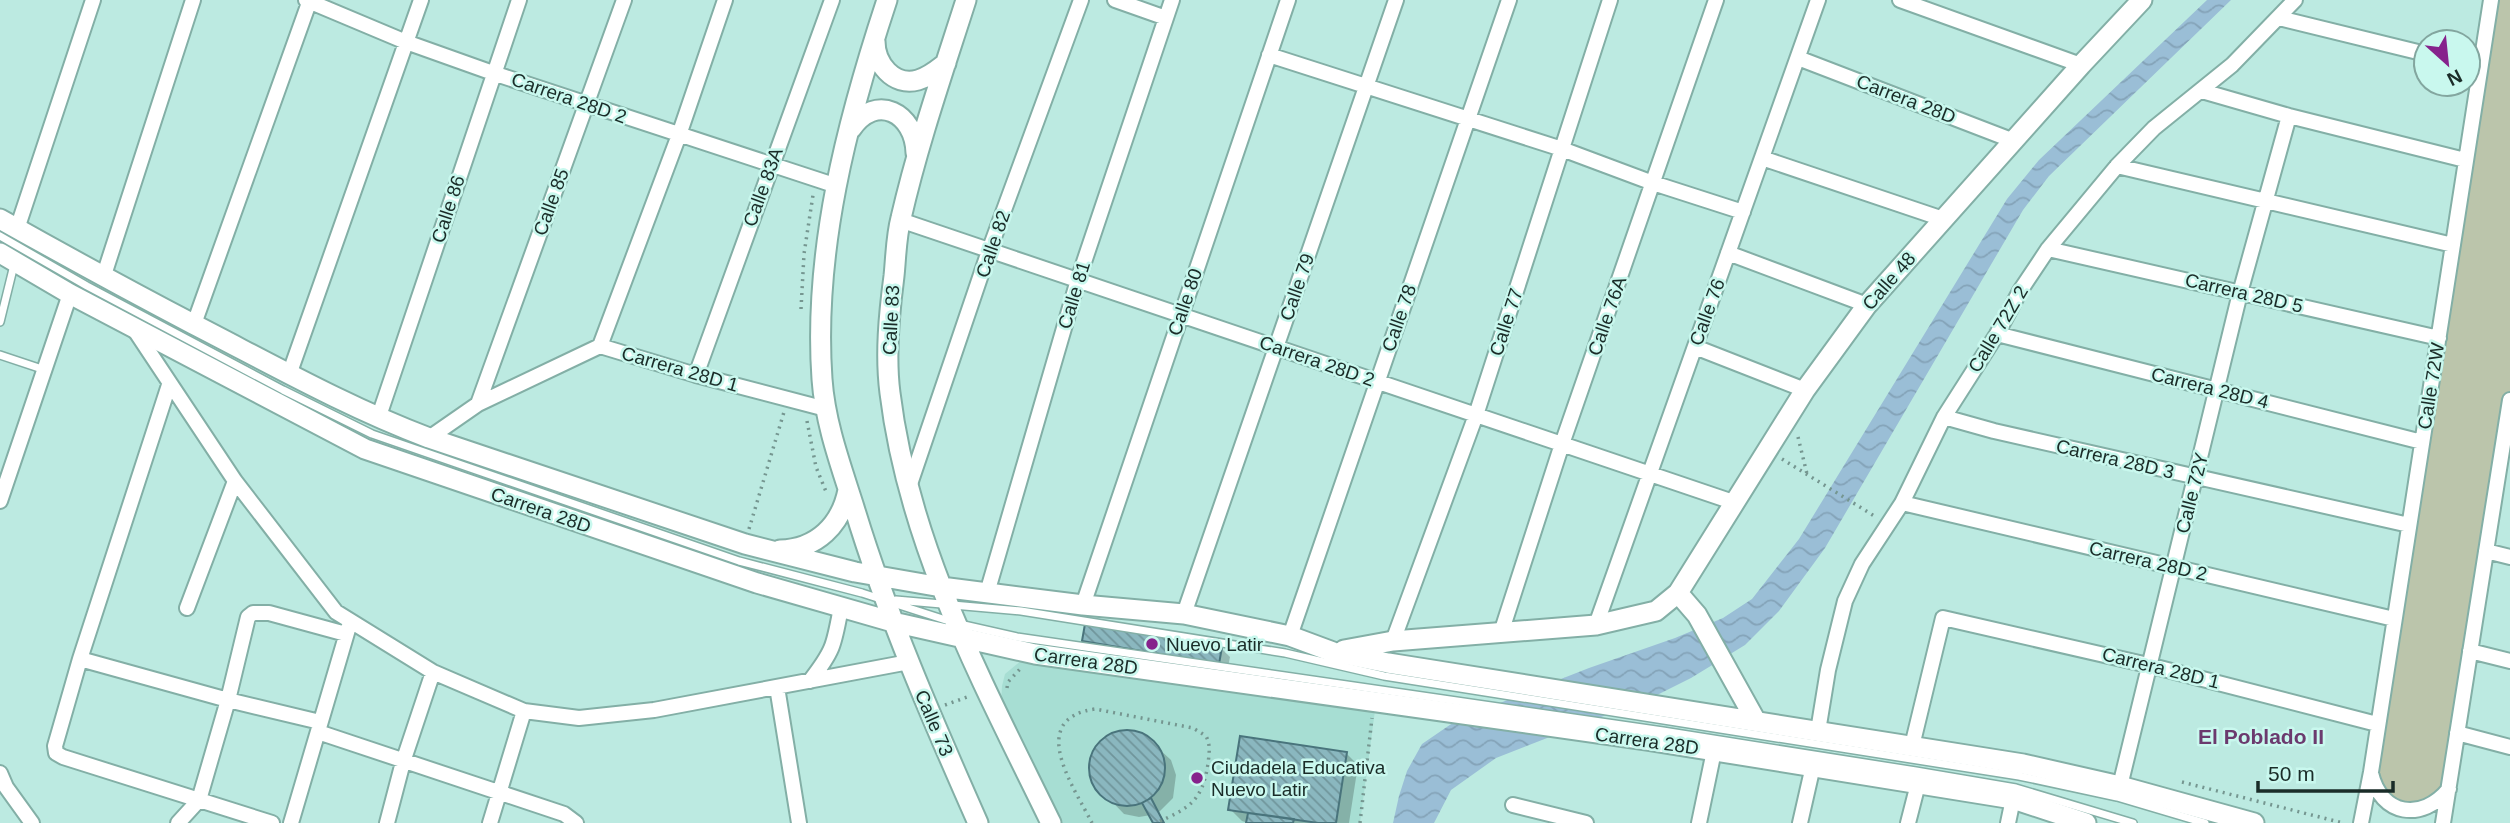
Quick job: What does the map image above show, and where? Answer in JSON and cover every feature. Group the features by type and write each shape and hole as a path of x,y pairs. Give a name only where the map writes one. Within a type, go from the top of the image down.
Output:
{"street":[{"path":"6,228 93,0"},
{"path":"103,278 193,0"},
{"path":"194,324 309,0"},
{"name":"Carrera 28D 2","path":"309,0 406,42 837,186"},
{"path":"289,375 421,0"},
{"name":"Calle 86","path":"378,419 519,0"},
{"name":"Calle 85","path":"478,404 624,0"},
{"path":"600,346 679,135 725,0"},
{"name":"Calle 83A","path":"696,375 832,0"},
{"path":"887,0 849,132 837,186 825,255 821,303 822,380 826,409 875,577 893,622"},
{"name":"Calle 83","path":"958,631 908,489 890,391 889,369 890,321 900,220 930,111 966,0"},
{"name":"Calle 82","path":"908,489 989,251 1081,0"},
{"path":"1115,0 1166,18"},
{"name":"Calle 81","path":"987,593 1078,280 1172,0"},
{"name":"Calle 80","path":"1083,606 1288,0"},
{"name":"Calle 79","path":"1184,614 1396,0"},
{"name":"Calle 78","path":"1290,636 1509,0"},
{"name":"Calle 77","path":"1393,641 1476,415 1610,0"},
{"name":"Calle 76A","path":"1501,633 1716,0"},
{"name":"Calle 76","path":"1596,625 1818,0"},
{"path":"1900,0 2081,65"},
{"name":"Calle 48","path":"1678,593 1791,411 1867,306 2142,0"},
{"name":"Calle 72Z 2","path":"1818,731 1828,670 1845,601 1862,564 1902,503 1944,417 1997,334 2020,291 2049,249 2117,166 2154,128 2202,91 2295,0"},
{"name":"Calle 72W","path":"2482,34 2491,0"},
{"path":"2278,18 2412,51"},
{"path":"876,33 875,51 882,67 896,79 915,82 932,75 946,63"},
{"path":"1269,55 1562,149 1653,183 1743,212"},
{"name":"Carrera 28D","path":"1798,58 2014,141"},
{"path":"2202,91 2289,116 2465,160"},
{"name":"Calle 72W","path":"2361,823 2439,338 2465,160 2470,98"},
{"path":"849,132 857,120 869,113 883,110 896,113 907,122 914,134 917,161"},
{"name":"Calle 72Y","path":"2120,786 2240,293 2289,116"},
{"path":"1762,158 1943,219"},
{"path":"2117,166 2453,245"},
{"name":"Carrera 28D 2","path":"900,220 1733,502"},
{"name":"Carrera 28D","path":"6,228 378,419 429,439 745,544 944,595 987,593 1083,606 1184,614 1290,636 1333,652 1488,686 1699,712 2023,764 2120,786 2254,823"},
{"name":"Carrera 28D 5","path":"2049,249 2439,338"},
{"path":"1728,253 1867,306"},
{"name":"Carrera 28D","path":"8,258 133,328 365,449 746,580 893,622 958,631 1035,654 1376,703 1655,735 1714,751 2013,799 2086,823"},
{"path":"2,491 70,294"},
{"name":"Carrera 28D","path":"133,328 235,481 348,628 433,673 524,711 563,718 599,718 909,662"},
{"name":"Carrera 28D 4","path":"1997,334 2422,442"},
{"name":"Carrera 28D 1","path":"429,439 478,404 600,346 696,375 826,409"},
{"path":"1695,347 1805,390"},
{"path":"169,385 79,659 55,746 56,753 272,823"},
{"path":"2443,823 2486,551 2506,457 2510,400"},
{"name":"Carrera 28D 3","path":"1944,417 2196,478 2409,525"},
{"path":"187,608 235,481"},
{"path":"767,549 783,551 799,548 827,533 845,506 848,489"},
{"name":"Carrera 28D 2","path":"1902,503 2394,619"},
{"path":"2486,551 2510,557"},
{"path":"1333,652 1393,641 1596,625 1656,611 1678,593 1697,615 1734,686 1756,721"},
{"path":"810,681 830,656 841,607"},
{"path":"178,823 199,800 228,700 246,622 253,613 348,628 291,823"},
{"name":"Carrera 28D 1","path":"1912,746 1943,618 2148,664 2377,724"},
{"name":"Calle 73","path":"893,622 978,823"},
{"path":"958,631 1051,823"},
{"path":"2470,651 2510,661"},
{"path":"79,659 319,727 403,762 564,814 576,823"},
{"path":"387,823 403,762 433,673"},
{"path":"777,687 799,823"},
{"path":"490,823 524,711"},
{"path":"2457,733 2510,747"},
{"path":"1699,823 1714,751"},
{"path":"1800,823 1812,766"},
{"path":"2371,772 2374,787 2383,799 2396,808 2410,811 2426,809 2439,802 2449,789"},
{"path":"0,773 6,788 33,823"},
{"path":"1908,823 1918,784"},
{"path":"2008,823 2013,799"},
{"path":"1513,805 1586,823"}],"lane":[{"path":"6,228 98,292 372,434 739,561 884,600 958,631 1017,637 1455,701 1655,735 2016,788 2133,823"},
{"path":"0,322 8,258"},
{"path":"0,355 45,370"},
{"path":"884,600 944,595 1021,611 1285,653 1384,676 1488,686 1679,722 2020,776 2117,797 2206,823"}],"path":[{"path":"745,544 788,400"},
{"path":"1791,411 1808,475"},
{"path":"1766,450 1860,506"},
{"path":"1360,823 1376,703"},
{"path":"1091,823 1057,749 1063,728 1069,720 1086,710 1095,709 1193,729 1206,737 1210,750 1205,781 1199,795 1183,810 1156,823"}],"shaded area":[{"path":"2491,0 2510,0 2510,400 2449,789 2410,811 2374,787 2476,98 2482,98 2482,61"},
{"name":"Ciudadela Educativa Nuevo Latir","path":"1022,660 1376,703 1360,823 1051,823 1001,704 1005,674"}],"water":[{"path":"2207,0 2231,0 2049,176 2023,210 1825,548 1779,611 1745,645 1691,678 1655,696 1496,758 1451,790 1434,823 1393,823 1407,771 1422,744 1457,720 1589,668 1675,638 1723,618 1752,599 1799,539 2007,199 2039,160"}],"building":[{"name":"Nuevo Latir","path":"1085,624 1222,647 1219,664 1082,641"},
{"path":"1127,730 1142,733 1154,741 1162,753 1165,768 1162,783 1154,795 1142,803 1127,806 1112,803 1100,795 1092,783 1089,768 1092,753 1100,741 1112,733"},
{"path":"1240,736 1347,752 1336,823 1318,823 1228,810"},
{"path":"1151,798 1164,823 1153,823 1142,803"},
{"path":"1248,813 1294,819 1293,823 1246,823"}],"place":[{"name":"Nuevo Latir","path":"1152,644"},
{"name":"Ciudadela Educativa Nuevo Latir","path":"1197,778"}],"district":[{"name":"El Poblado II","path":"2261,736"}]}
